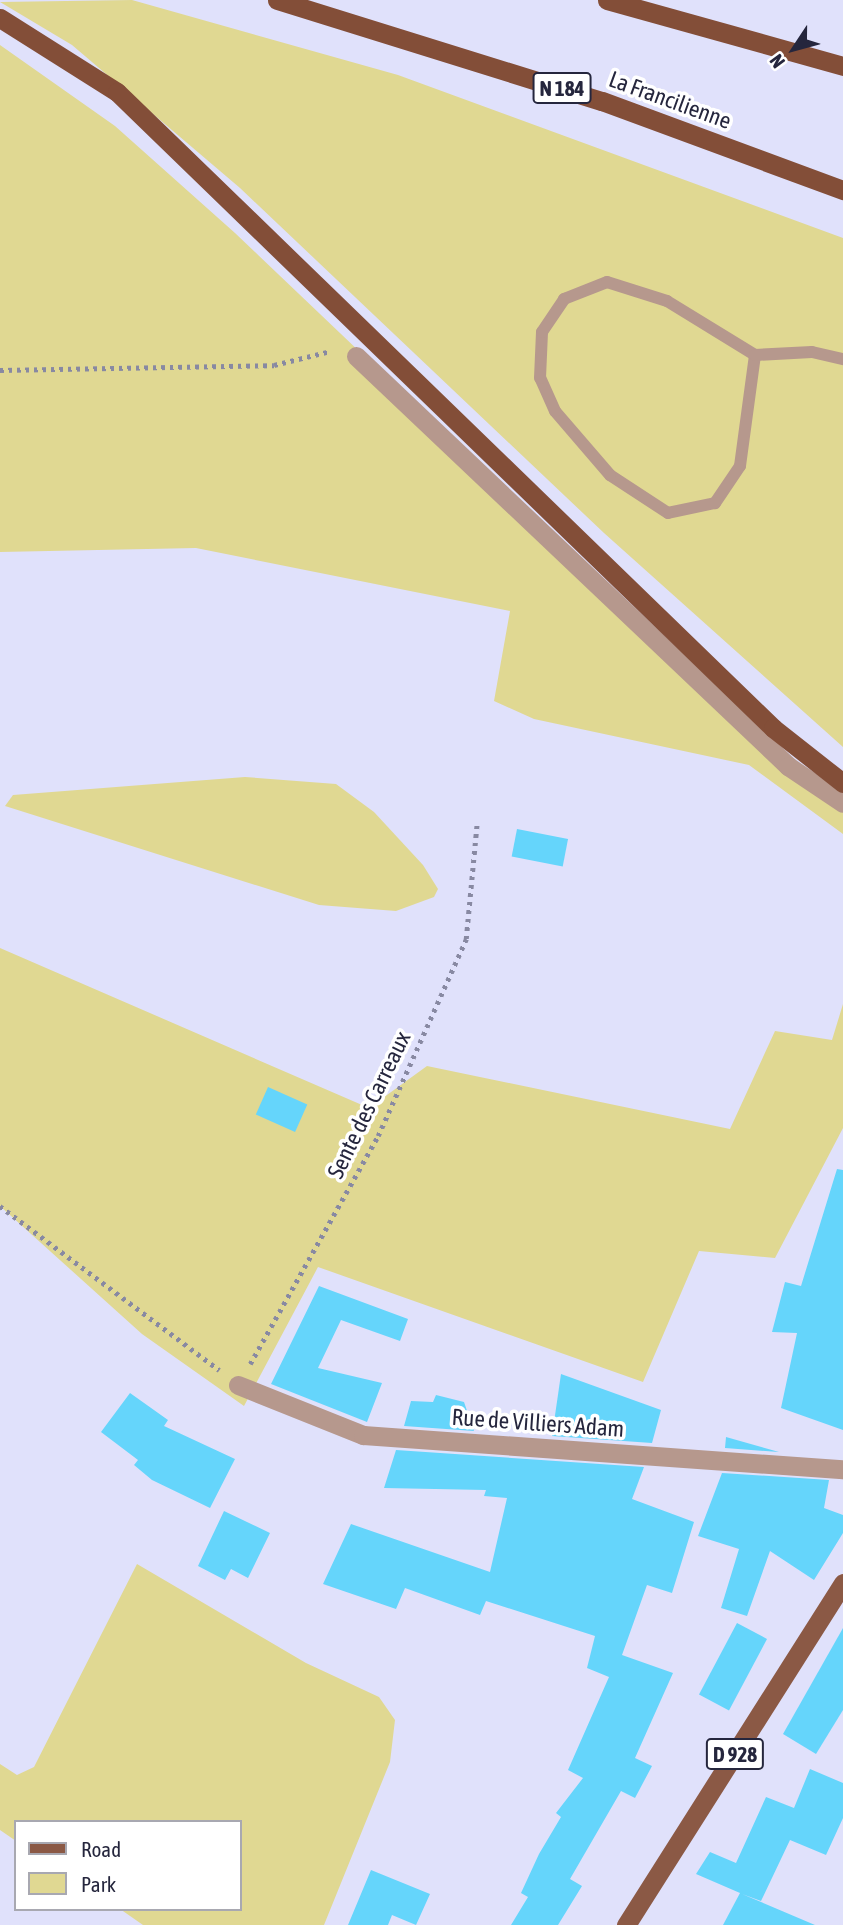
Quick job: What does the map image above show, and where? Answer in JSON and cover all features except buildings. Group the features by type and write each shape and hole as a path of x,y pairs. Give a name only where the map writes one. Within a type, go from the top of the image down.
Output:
{"highway":[{"name":"La Francilienne","path":"278,0 601,101 843,190"},
{"path":"607,0 843,66"},
{"path":"0,18 117,92 763,719 843,783"}],"main road":[{"name":"D 928","path":"626,1925 843,1583"}],"street":[{"path":"355,356 789,766 843,803"},
{"name":"Rue de Villiers Adam","path":"238,1385 363,1435 843,1469"}],"lane":[{"path":"755,355 740,467 715,503 668,513 610,475 555,411 540,378 542,332 564,299 607,282 667,301 755,355 812,352 843,359"}],"path":[{"path":"0,370 274,365 333,351 355,356"},
{"name":"Sente des Carreaux","path":"238,1385 377,1136 466,939 477,823"},
{"path":"0,1206 238,1385"}],"green space":[{"path":"132,0 398,75 843,238 843,747 604,533 240,188 72,45 0,2"},
{"path":"0,45 115,126 235,233 790,762 843,801 843,834 749,765 534,719 494,701 510,611 196,548 0,552"},
{"path":"245,777 336,784 374,812 423,865 438,889 434,897 396,911 319,905 5,806 13,795"},
{"path":"0,948 369,1108 427,1066 730,1129 775,1031 832,1040 843,1004 843,1128 775,1258 699,1251 643,1382 318,1267 244,1406 142,1334 0,1206"},
{"path":"137,1564 306,1663 379,1697 395,1720 390,1762 324,1925 143,1925 123,1911 242,1911 242,1820 14,1820 14,1840 0,1830 0,1764 17,1775 34,1767"}]}
